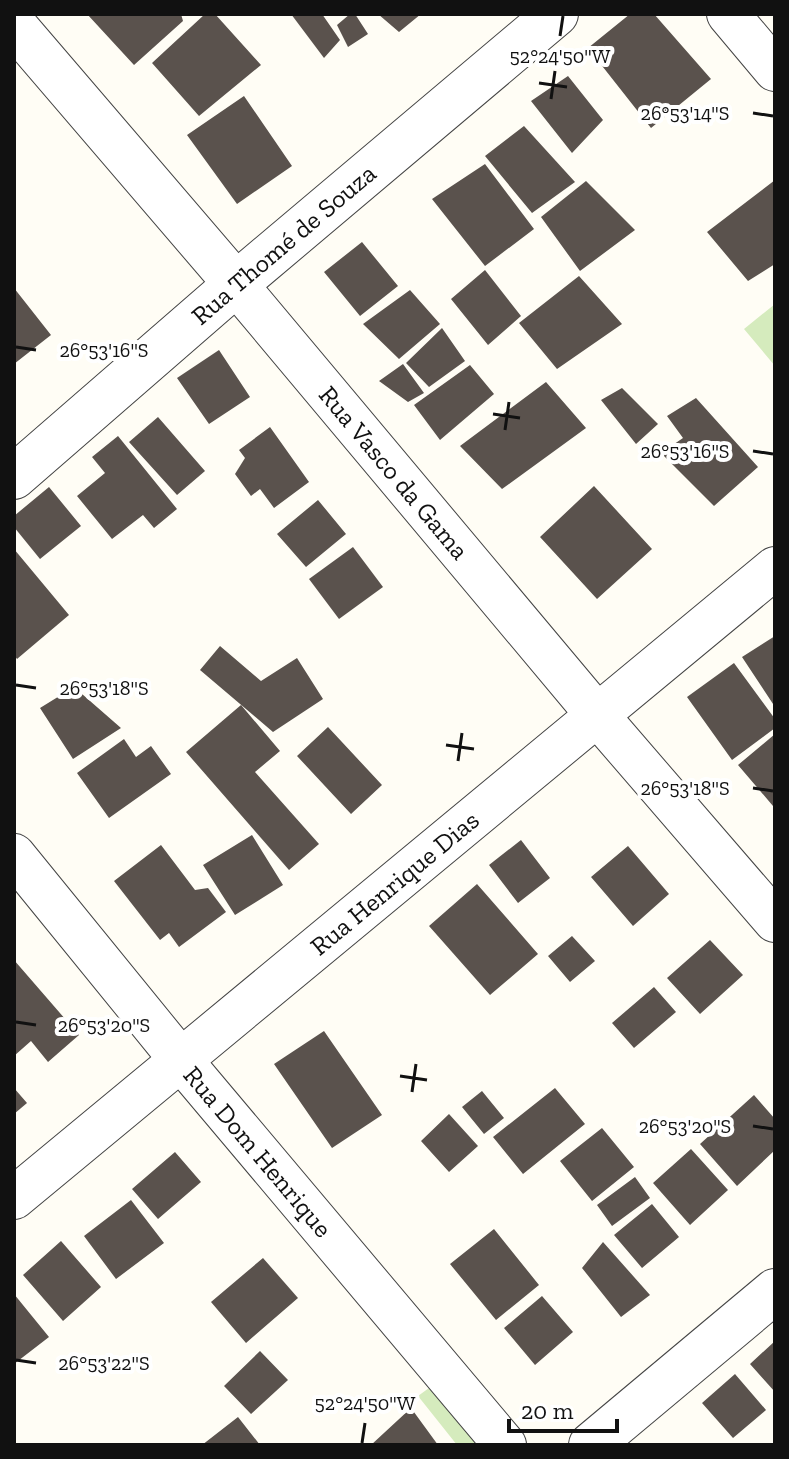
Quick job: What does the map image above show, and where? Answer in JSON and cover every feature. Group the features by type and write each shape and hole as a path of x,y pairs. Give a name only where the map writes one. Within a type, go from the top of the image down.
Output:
{"street":[{"name":"Rua Thomé de Souza","path":"14,477 236,284 556,14"},
{"path":"728,14 775,70"},
{"name":"Rua Vasco da Gama","path":"14,25 775,921"},
{"name":"Rua Henrique Dias","path":"14,1198 775,568"},
{"name":"Rua Dom Henrique","path":"14,855 180,1059 505,1445"},
{"path":"591,1445 775,1291"}],"green space":[{"path":"775,304 775,366 744,329"},
{"path":"429,1388 478,1445 457,1445 418,1396"}],"building":[{"path":"87,14 181,14 183,21 134,65"},
{"path":"205,14 215,14 261,65 199,116 152,63"},
{"path":"291,14 322,14 340,40 324,58"},
{"path":"350,14 355,14 368,34 348,47 337,25"},
{"path":"378,14 421,14 399,32"},
{"path":"630,14 654,14 711,79 651,128 588,48"},
{"path":"568,76 603,120 572,153 531,101"},
{"path":"244,96 292,166 237,204 187,135"},
{"path":"524,126 575,182 532,213 485,156"},
{"path":"485,164 534,229 485,266 432,199"},
{"path":"775,180 775,264 748,281 707,232"},
{"path":"586,181 635,230 580,271 541,217"},
{"path":"362,242 398,286 360,316 324,272"},
{"path":"485,270 521,316 488,345 451,299"},
{"path":"579,276 622,324 557,369 519,323"},
{"path":"14,288 51,335 14,364"},
{"path":"410,290 440,324 399,359 363,324"},
{"path":"442,328 465,361 429,387 406,363"},
{"path":"219,350 250,397 209,424 177,378"},
{"path":"403,364 424,393 408,402 379,381"},
{"path":"470,365 494,394 440,440 414,405"},
{"path":"546,382 586,428 502,489 460,446"},
{"path":"622,388 658,424 636,444 601,400"},
{"path":"696,398 758,467 714,506 661,453 683,438 667,416"},
{"path":"158,417 205,471 177,495 129,442"},
{"path":"270,427 309,482 274,508 260,489 251,496 235,474 245,458 239,450"},
{"path":"118,436 177,509 154,528 143,515 112,539 77,496 105,473 92,457"},
{"path":"594,486 652,549 597,599 540,537"},
{"path":"49,487 81,526 40,559 14,527 14,516"},
{"path":"318,500 346,534 306,567 277,534"},
{"path":"353,547 383,587 339,619 309,579"},
{"path":"14,549 69,615 17,659 14,655"},
{"path":"775,636 775,707 742,657"},
{"path":"220,646 261,681 297,658 323,699 273,732 200,670"},
{"path":"734,663 775,719 775,728 732,760 687,697"},
{"path":"74,687 121,728 73,759 40,708"},
{"path":"241,705 280,751 255,772 319,844 289,870 186,752"},
{"path":"328,727 382,785 351,814 297,756"},
{"path":"775,734 775,804 773,806 738,765"},
{"path":"124,739 136,757 151,746 171,774 109,818 77,773"},
{"path":"252,835 283,885 235,915 203,865"},
{"path":"521,840 550,878 518,903 489,865"},
{"path":"161,845 195,890 208,888 226,912 179,947 169,933 160,940 114,881"},
{"path":"628,846 669,894 633,926 591,877"},
{"path":"477,884 538,954 490,995 429,926"},
{"path":"572,936 595,961 570,982 548,956"},
{"path":"710,940 743,975 700,1014 667,978"},
{"path":"14,960 79,1035 48,1062 31,1041 14,1056"},
{"path":"654,987 676,1012 634,1048 612,1023"},
{"path":"324,1031 382,1115 332,1148 274,1064"},
{"path":"14,1088 27,1103 14,1114"},
{"path":"555,1088 585,1124 523,1174 493,1137"},
{"path":"482,1091 504,1118 484,1134 462,1107"},
{"path":"754,1095 775,1119 775,1150 737,1186 700,1144"},
{"path":"449,1114 478,1146 449,1172 421,1141"},
{"path":"602,1128 634,1167 592,1201 560,1161"},
{"path":"691,1149 728,1190 690,1225 653,1183"},
{"path":"175,1152 201,1182 158,1219 132,1189"},
{"path":"635,1177 650,1198 612,1226 597,1205"},
{"path":"131,1200 164,1243 116,1279 84,1236"},
{"path":"652,1204 679,1237 642,1268 614,1235"},
{"path":"494,1229 539,1285 496,1320 450,1264"},
{"path":"61,1241 101,1287 63,1321 23,1275"},
{"path":"603,1242 650,1295 621,1317 582,1268"},
{"path":"263,1258 298,1298 246,1343 211,1302"},
{"path":"14,1294 49,1337 14,1364"},
{"path":"542,1296 573,1332 535,1365 504,1328"},
{"path":"775,1341 775,1392 750,1364"},
{"path":"260,1351 288,1380 251,1414 224,1386"},
{"path":"735,1374 766,1410 733,1438 702,1403"},
{"path":"411,1408 438,1445 371,1445"},
{"path":"238,1417 260,1445 202,1445"}]}
